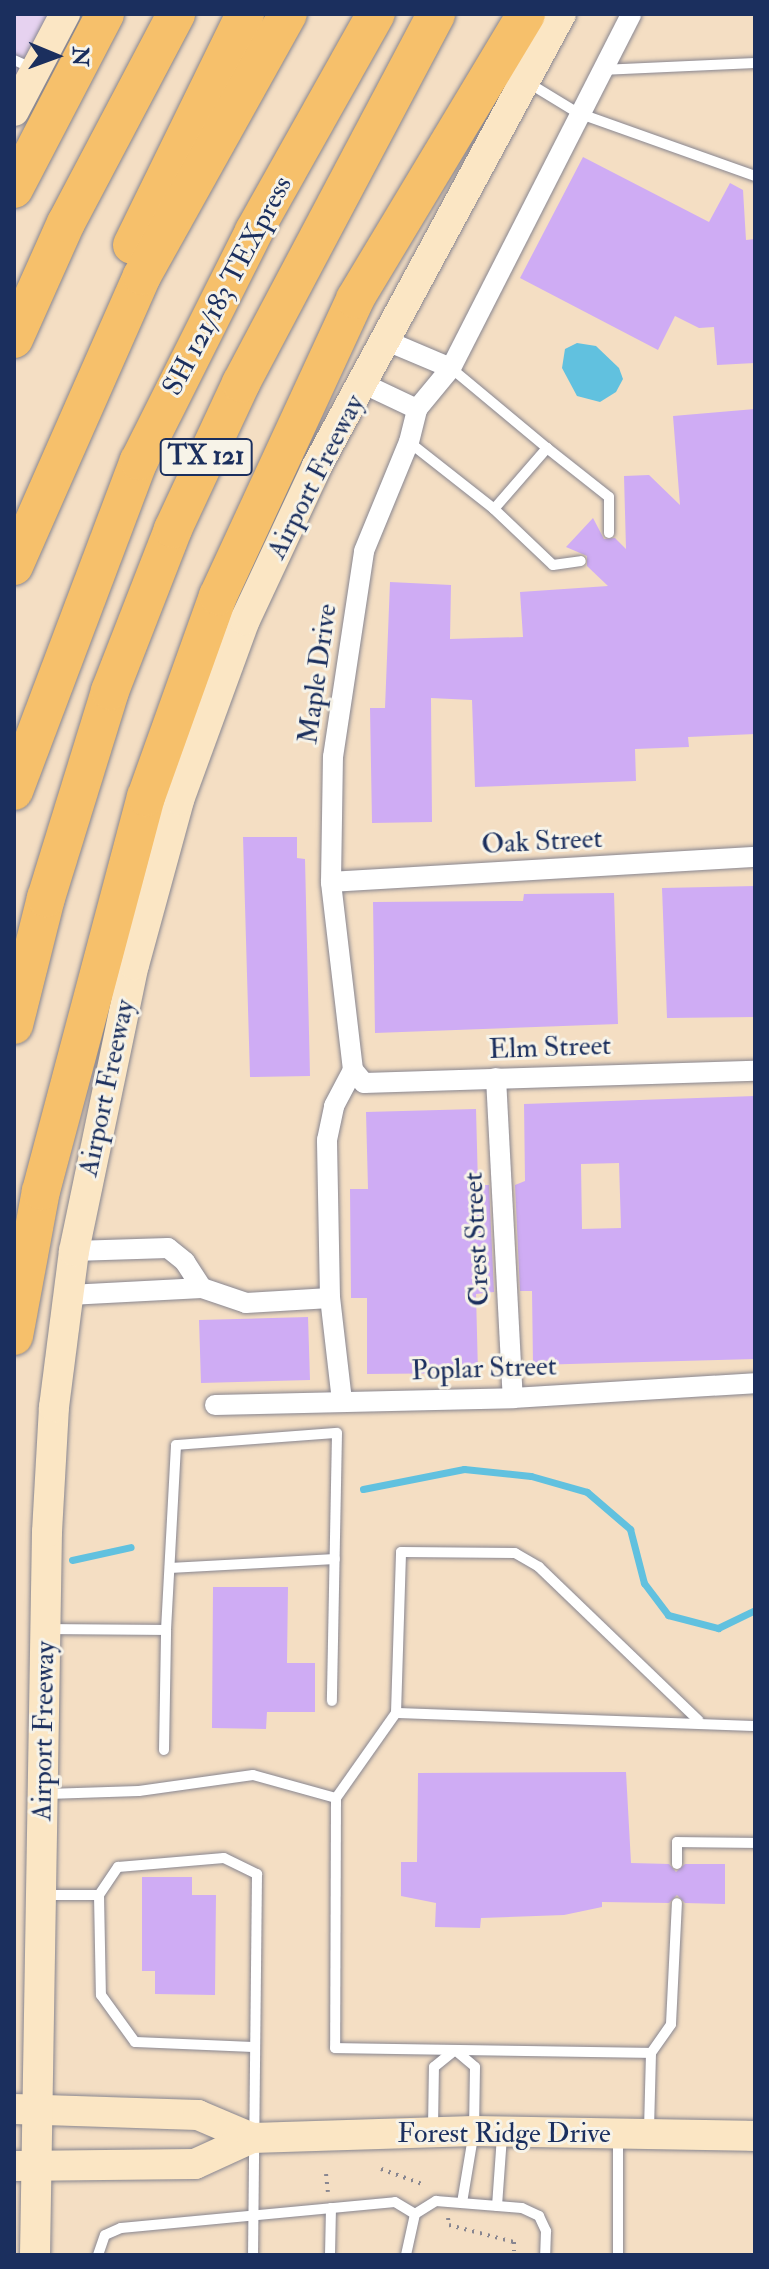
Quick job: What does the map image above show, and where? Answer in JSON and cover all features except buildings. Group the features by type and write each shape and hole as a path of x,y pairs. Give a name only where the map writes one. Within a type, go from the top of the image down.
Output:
{"highway":[{"path":"14,189 105,14"},
{"path":"14,339 66,223 176,14"},
{"path":"93,378 124,261 245,14"},
{"path":"14,566 93,378 142,276 288,14"},
{"name":"SH 121/183 TEXpress","path":"14,791 139,461 254,231 376,14"},
{"path":"429,27 456,14"},
{"path":"14,1336 41,1191 146,797 218,596 355,299 526,14"},
{"name":"TX 121","path":"14,1025 46,898 110,691 173,529 241,383 429,27"}],"main road":[{"path":"14,111 24,65 65,14"},
{"name":"Airport Freeway","path":"35,2255 26,2166 26,2110 41,1989 45,1629 54,1407 74,1251 130,979 179,800 245,620 317,466 364,384 561,14"},
{"path":"14,2016 41,1989"},
{"name":"Forest Ridge Drive","path":"26,2110 198,2115 252,2138"},
{"name":"Forest Ridge Drive","path":"26,2166 195,2164 252,2138 488,2131 755,2136"}],"street":[{"name":"Maple Drive","path":"353,1070 331,882 333,757 364,551 409,442 417,409 451,368 631,14"},
{"path":"387,341 451,368"},
{"path":"364,384 417,409"},
{"name":"Oak Street","path":"331,882 755,857"},
{"path":"342,1401 330,1298 327,1140 334,1106 353,1070"},
{"name":"Elm Street","path":"353,1070 364,1083 755,1071"},
{"name":"Crest Street","path":"496,1078 513,1398"},
{"path":"74,1251 168,1248 185,1262 202,1288"},
{"path":"69,1295 202,1288 246,1303 330,1298"},
{"name":"Poplar Street","path":"215,1405 513,1398 755,1383"}],"lane":[{"path":"601,70 755,63"},
{"path":"526,80 578,113 755,176"},
{"path":"451,368 609,497 613,509 609,533"},
{"path":"409,442 494,509 553,565 581,561"},
{"path":"494,509 547,448"},
{"path":"164,1750 166,1630 176,1445 337,1433 332,1701"},
{"path":"651,2053 335,2048 336,1798 396,1713 401,1552 515,1553 539,1567 698,1720"},
{"path":"170,1568 335,1559"},
{"path":"45,1629 166,1630"},
{"path":"396,1713 698,1720 755,1726"},
{"path":"43,1794 139,1791 253,1775 336,1798"},
{"path":"677,1864 677,1842 755,1843"},
{"path":"253,2255 257,1874 224,1858 118,1867 99,1895 101,1995 135,2042 254,2047"},
{"path":"41,1895 99,1895"},
{"path":"649,2136 651,2053 671,2024 677,1903"},
{"path":"455,2050 475,2067 488,2131 497,2206"},
{"path":"433,2132 434,2067 455,2050"},
{"path":"462,2203 488,2131"},
{"path":"618,2134 618,2255"},
{"path":"406,2255 415,2214 436,2201 522,2208 539,2216 546,2231 545,2255"},
{"path":"98,2255 105,2235 121,2228 395,2202 415,2214"},
{"path":"330,2255 331,2208"}],"path":[{"path":"381,2169 425,2185"},
{"path":"326,2174 329,2193"},
{"path":"448,2218 449,2225 514,2242 514,2251"}],"shaded area":[{"path":"14,14 49,14 14,81"}],"water":[{"path":"577,343 596,346 619,368 623,379 616,392 600,402 577,396 562,368 565,349"}],"waterway":[{"path":"363,1489 464,1469 531,1476 587,1492 630,1529 644,1583 668,1615 718,1628 755,1610"},
{"path":"72,1560 131,1547"}]}
